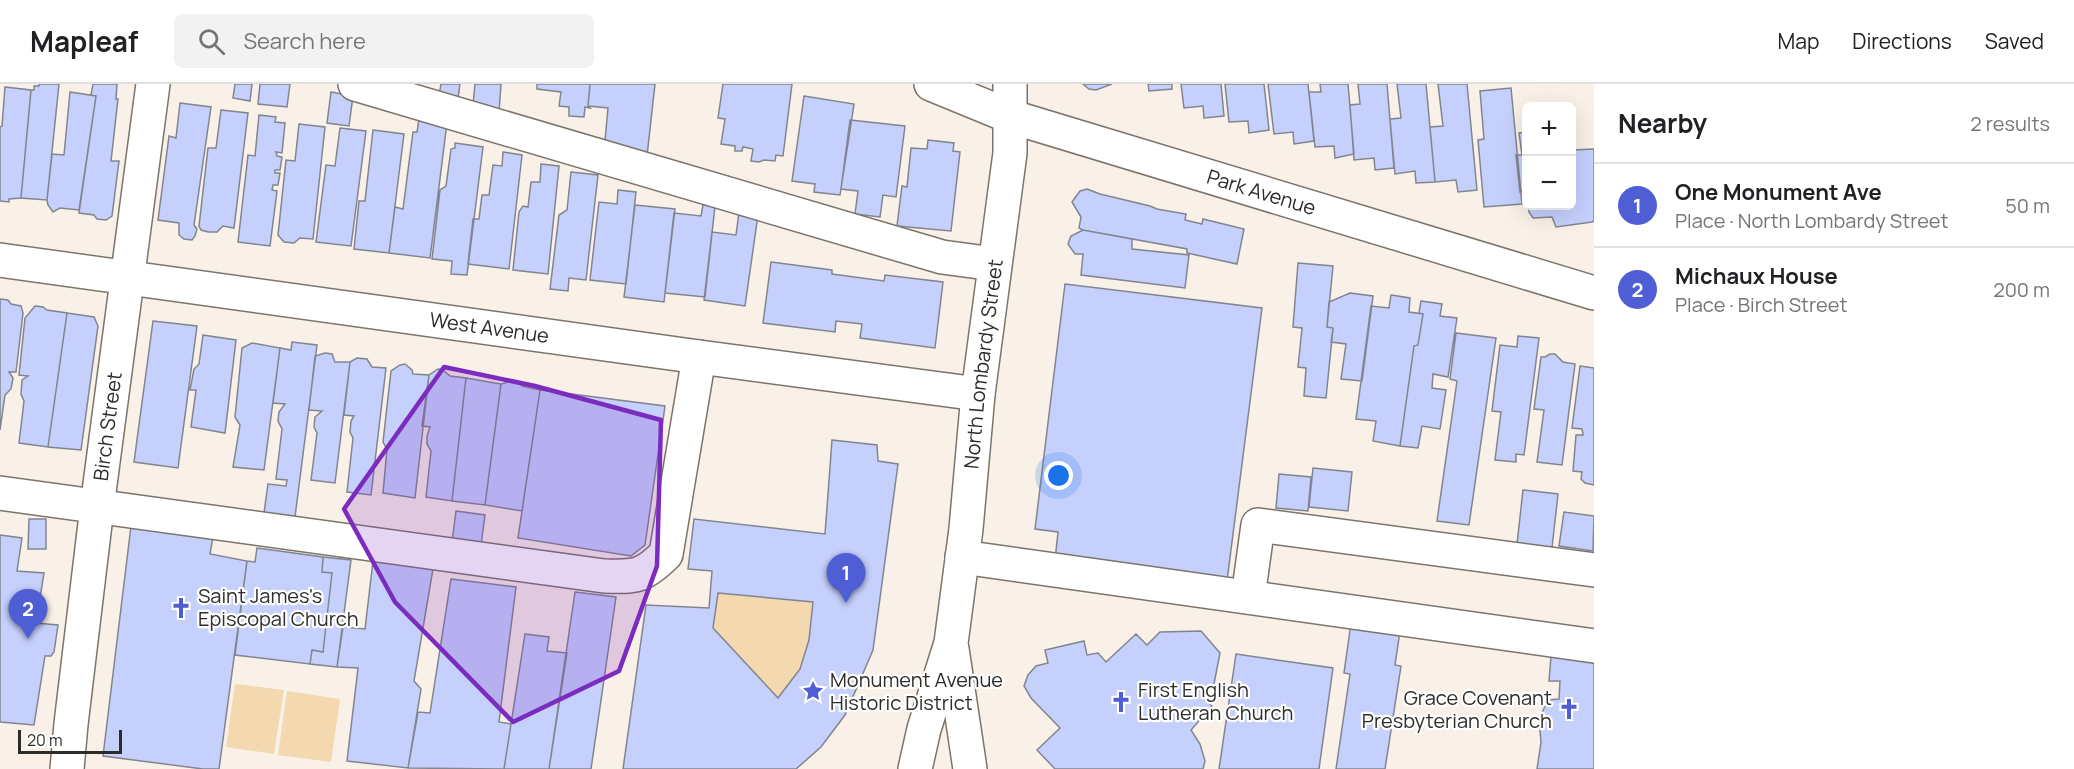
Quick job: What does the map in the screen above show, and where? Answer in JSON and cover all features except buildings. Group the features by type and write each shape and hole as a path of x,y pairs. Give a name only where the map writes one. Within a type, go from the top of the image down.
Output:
{"street":[{"name":"Birch Street","path":"67,769 97,507 153,84"},
{"path":"355,84 942,257 994,264"},
{"name":"Park Avenue","path":"931,84 1009,116 1594,293"},
{"name":"North Lombardy Street","path":"915,769 924,729 951,643 966,529 978,393 1010,153 1010,84"},
{"name":"West Avenue","path":"0,260 699,357 978,393"},
{"path":"0,493 604,576 633,577 653,567 666,554 699,357"},
{"path":"1248,597 1258,525 1594,570"},
{"path":"962,557 1205,585 1248,597 1594,646"},
{"name":"North Lombardy Street","path":"951,643 970,769"}],"highlighted area":[{"path":"444,367 535,386 661,420 657,566 619,671 513,722 395,602 344,509"}],"shaded area":[{"path":"718,593 813,602 809,640 800,669 778,698 713,628"},
{"path":"235,684 284,690 274,754 226,747"},
{"path":"287,691 340,699 331,762 278,755"}],"place":[{"name":"One Monument Ave","path":"846,603"},
{"name":"Saint James's Episcopal Church","path":"181,608"},
{"name":"Michaux House","path":"28,639"},
{"name":"Monument Avenue Historic District","path":"813,691"},
{"name":"First English Lutheran Church","path":"1121,702"},
{"name":"Grace Covenant Presbyterian Church","path":"1569,709"}]}
